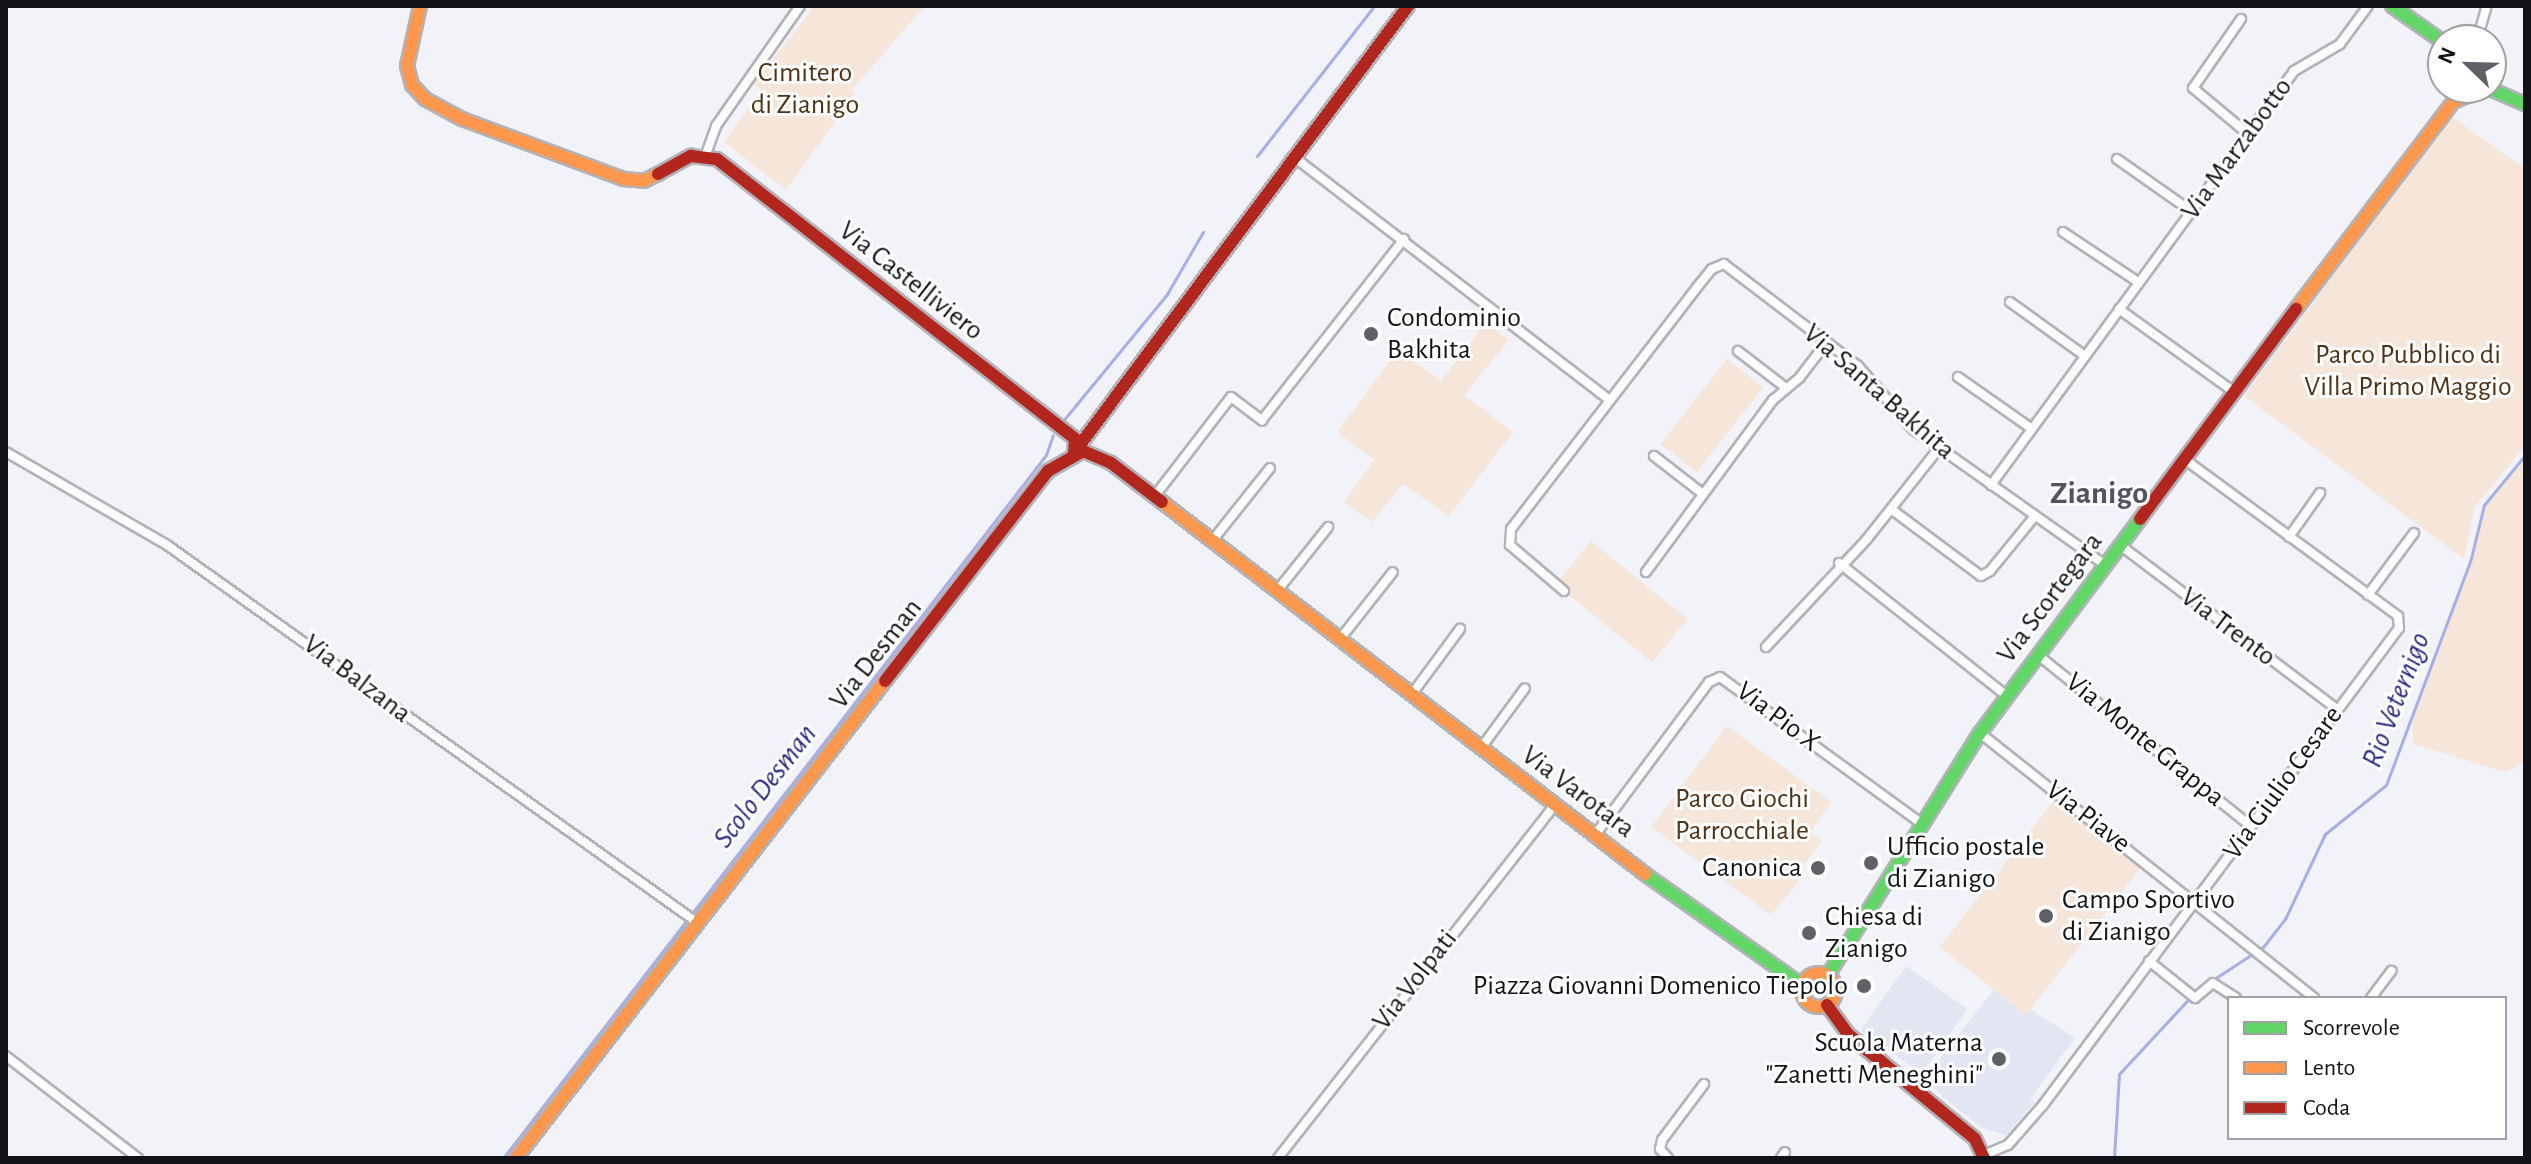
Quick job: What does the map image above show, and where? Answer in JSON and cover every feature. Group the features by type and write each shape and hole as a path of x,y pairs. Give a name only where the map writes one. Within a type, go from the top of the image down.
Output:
{"street":[{"path":"420,6 408,53 408,76 417,92 443,109 634,181 706,154 716,126 800,6"},
{"name":"Via Desman","path":"516,1158 695,922 1048,471 1074,453 1408,6"},
{"name":"Via Marzabotto","path":"1991,485 2300,65 2340,44 2368,6"},
{"path":"2392,6 2427,31"},
{"path":"2241,19 2193,88 2248,134"},
{"name":"Via Scortegara","path":"1828,975 1980,733 2451,104"},
{"name":"Via Castelliviero","path":"706,154 1075,439 1074,453"},
{"path":"1294,157 1609,400"},
{"path":"2117,159 2191,211"},
{"path":"2063,232 2138,282"},
{"path":"1154,497 1231,397 1262,420 1404,239"},
{"name":"Via Santa Bakhita","path":"1564,591 1516,551 1508,537 1609,400 1712,269 1724,264 1858,366 1907,424 2105,565"},
{"path":"2010,302 2085,356"},
{"path":"2119,309 2234,392"},
{"path":"1646,572 1786,388 1827,342"},
{"path":"1738,351 1786,388"},
{"path":"1958,377 2032,429"},
{"path":"1766,647 1891,509 1939,448"},
{"name":"Via Balzana","path":"6,452 167,545 595,854 695,922"},
{"name":"Via Varotara","path":"1074,453 1101,456 1704,919 1803,986"},
{"path":"1654,456 1703,494"},
{"path":"2184,459 2368,595 2414,533"},
{"path":"1212,541 1270,468"},
{"path":"2289,537 2320,493"},
{"path":"1891,509 1981,576 1990,571 2035,516"},
{"path":"1277,591 1328,527"},
{"name":"Via Trento","path":"2120,545 2337,709"},
{"path":"1839,563 2007,696"},
{"path":"1340,639 1393,572"},
{"name":"Via Giulio Cesare","path":"1984,1156 2019,1136 2399,628 2398,616 2368,595"},
{"path":"1412,694 1460,629"},
{"name":"Via Monte Grappa","path":"2038,655 2251,826"},
{"name":"Via Pio X","path":"1595,835 1709,682 1720,677 1922,824"},
{"name":"Via Varotara","path":"1481,748 1525,688"},
{"name":"Via Piave","path":"1980,733 2312,996"},
{"name":"Via Volpati","path":"1278,1158 1555,805"},
{"path":"2149,961 2191,995 2213,983 2233,996"},
{"path":"2372,996 2391,971"},
{"path":"1813,974 1828,975 1836,991 1827,1005 1808,1004 1803,986 1813,974"},
{"path":"1827,1005 1849,1035 1963,1127 1984,1156"},
{"path":"6,1056 138,1158"},
{"path":"1666,1156 1662,1140 1704,1084"}],"shaded area":[{"path":"1906,966 1967,1009 1922,1074 1861,1031"},
{"name":"Scuola Materna \"Zanetti Meneghini\"","path":"1996,987 2075,1038 2030,1099 2035,1102 2006,1135 1982,1128 1923,1080"}],"green space":[{"name":"Cimitero di Zianigo","path":"815,6 925,6 851,91 855,94 786,190 724,142 761,90 754,84"},
{"name":"Parco Pubblico di Villa Primo Maggio","path":"2451,116 2525,169 2525,446 2475,507 2464,559 2244,396"},
{"path":"1486,322 1509,340 1464,395 1513,432 1449,516 1403,484 1372,522 1344,502 1374,460 1337,432 1398,350 1441,381"},
{"path":"1727,359 1763,387 1697,472 1661,444"},
{"path":"2525,455 2525,763 2505,772 2413,744 2413,714 2470,563 2484,505"},
{"path":"1591,541 1687,619 1652,663 1556,585"},
{"name":"Parco Giochi Parrocchiale","path":"1727,726 1831,802 1811,832 1822,841 1795,875 1800,880 1771,915 1651,827"},
{"name":"Campo Sportivo di Zianigo","path":"2055,799 2142,867 2026,1015 1939,947"}],"waterway":[{"name":"Scolo Desman","path":"1257,156 1374,6"},
{"name":"Scolo Desman","path":"1062,422 1167,294 1203,232"},
{"name":"Scolo Desman","path":"503,1158 1046,455 1053,435"},
{"name":"Rio Veternigo","path":"2114,1158 2119,1074 2196,991 2263,947 2285,919 2325,834 2386,785 2470,562 2484,505 2525,455"}],"traffic: fast":[{"path":"2392,6 2427,31"},
{"path":"2507,96 2525,104"},
{"path":"1828,975 1980,733 2140,519"},
{"path":"1645,874 1803,986"}],"traffic: slow":[{"path":"420,6 407,66 412,85 425,99 462,119 623,179 644,181 658,174"},
{"path":"2296,309 2451,104"},
{"path":"1162,502 1645,874"},
{"path":"516,1158 885,681"},
{"path":"1819,973 1831,978 1836,990 1831,1002 1819,1007 1807,1002 1802,990 1807,978 1819,973"}],"traffic: jam":[{"path":"1076,450 1408,6"},
{"path":"658,174 691,156 717,159 1075,439 1074,453"},
{"path":"2140,519 2296,309"},
{"path":"885,681 1048,471 1083,451 1111,463 1162,502"},
{"path":"1827,1005 1849,1035 1975,1139 1984,1158"}],"place":[{"name":"Condominio Bakhita","path":"1371,334"},
{"name":"Ufficio postale di Zianigo","path":"1871,863"},
{"name":"Canonica","path":"1818,868"},
{"name":"Campo Sportivo di Zianigo","path":"2046,916"},
{"name":"Chiesa di Zianigo","path":"1809,933"},
{"name":"Piazza Giovanni Domenico Tiepolo","path":"1864,986"},
{"name":"Scuola Materna \"Zanetti Meneghini\"","path":"1999,1059"}],"district":[{"name":"Zianigo","path":"2099,493"}]}
